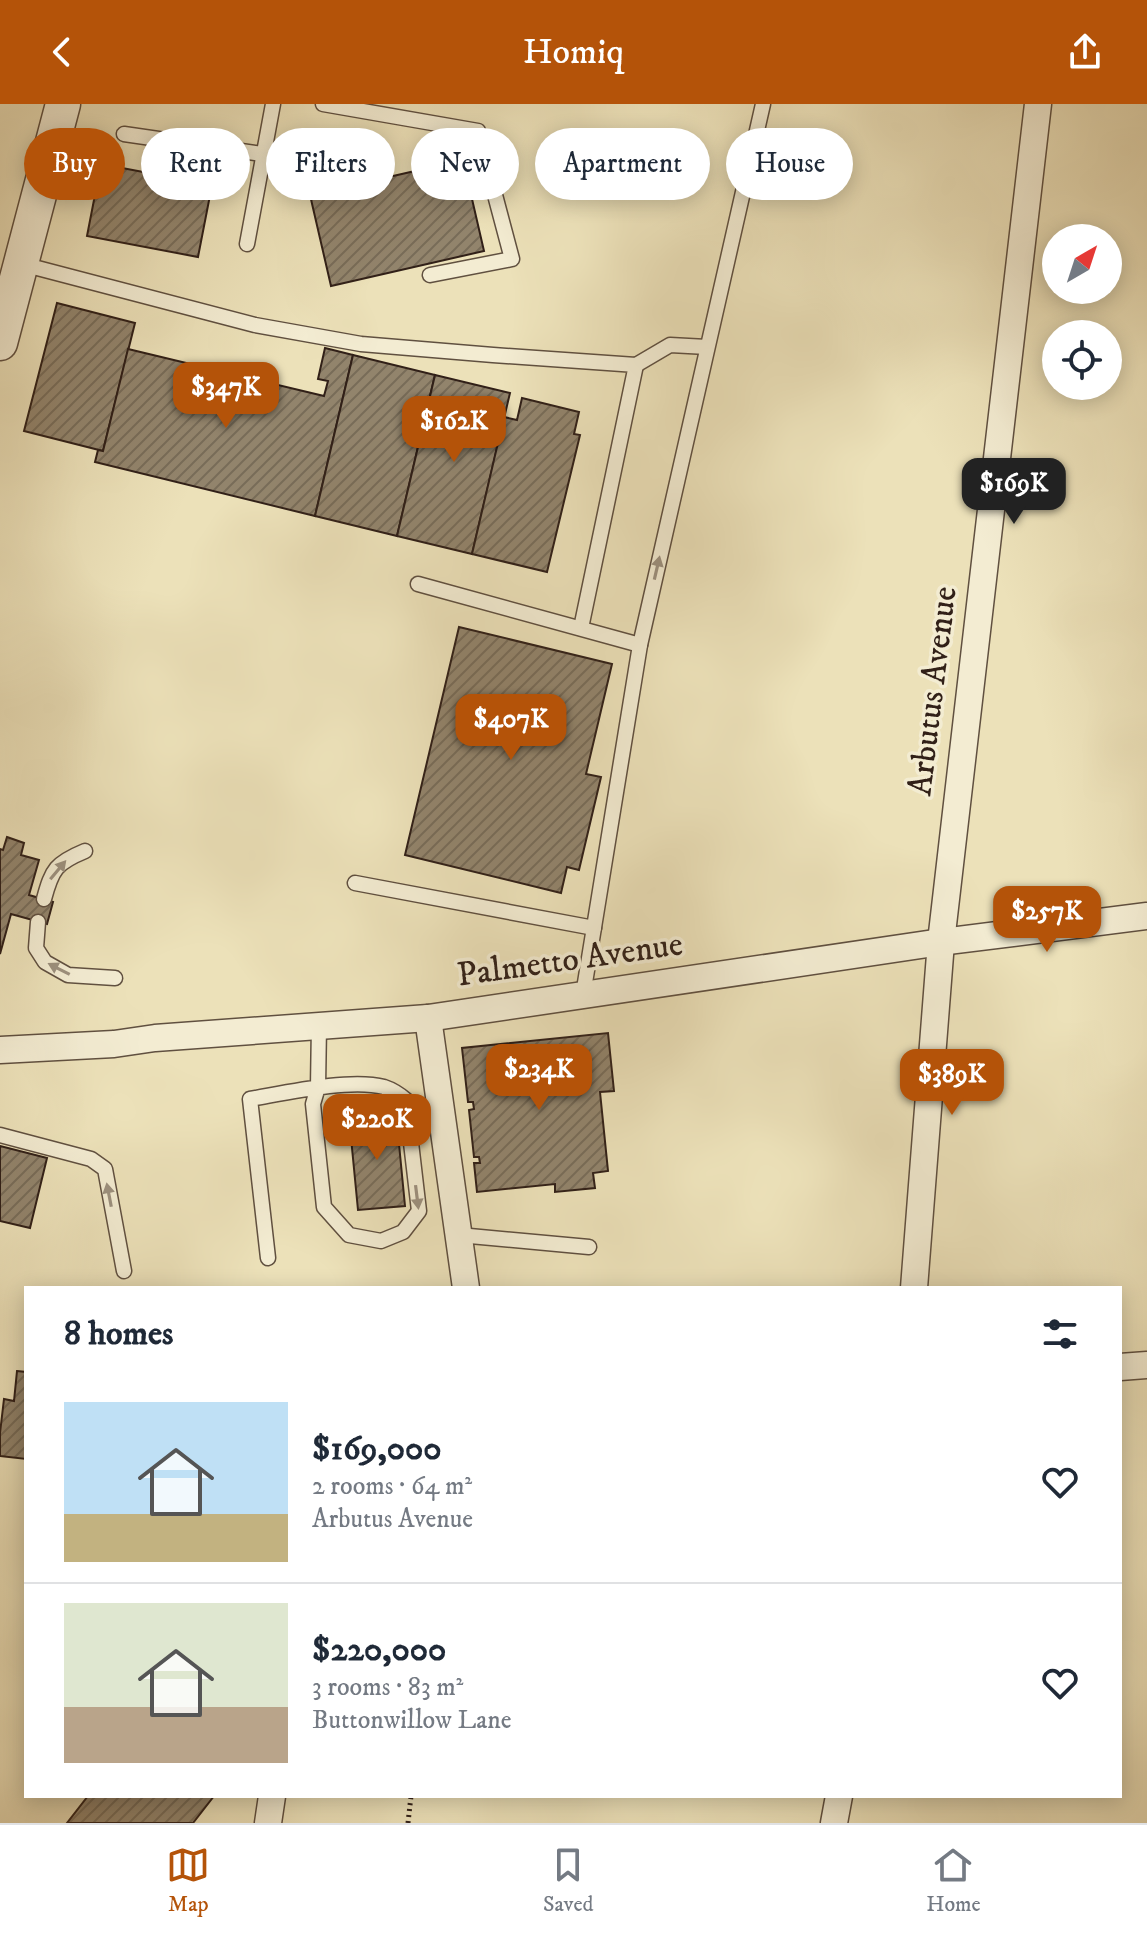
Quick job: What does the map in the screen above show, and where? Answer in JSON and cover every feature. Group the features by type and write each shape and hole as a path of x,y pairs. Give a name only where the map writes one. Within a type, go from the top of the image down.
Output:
{"street":[{"path":"0,343 63,104"},
{"name":"Arbutus Avenue","path":"914,1286 941,942 1038,104"},
{"name":"Palmetto Avenue","path":"0,1050 114,1044 155,1038 428,1018 941,942 1147,916"},
{"path":"428,1018 466,1286"},
{"path":"1122,1367 1147,1365"},
{"path":"268,1823 272,1798"},
{"path":"834,1823 839,1798"}],"lane":[{"path":"247,244 273,104"},
{"path":"326,104 387,110 478,131 512,259 430,275"},
{"path":"583,995 640,645 763,104"},
{"path":"125,134 262,154"},
{"path":"21,264 255,325 361,344 636,365 670,345 707,347"},
{"path":"581,628 636,365"},
{"path":"418,584 640,645"},
{"path":"44,899 49,879 63,861 85,851"},
{"path":"355,883 594,928"},
{"path":"38,922 36,948 45,962 68,975 115,978"},
{"path":"268,1258 250,1099 318,1087 380,1086 395,1091 406,1100 419,1211 403,1232 381,1241 349,1235 324,1207 313,1104 318,1087 319,1025"},
{"path":"0,1135 91,1159 105,1169 124,1271"},
{"path":"459,1235 589,1247"}],"path":[{"path":"408,1823 411,1798"}],"building":[{"path":"125,169 141,172 141,200 209,200 198,257 87,236 94,200 125,200"},
{"path":"411,172 411,200 472,200 484,251 331,286 311,200 395,200 395,176"},
{"path":"57,303 135,323 103,451 24,431"},
{"path":"325,348 353,355 315,516 95,462 98,450 103,451 128,349 324,396 328,381 318,379"},
{"path":"353,355 435,375 397,536 315,516"},
{"path":"435,375 510,393 472,554 397,536"},
{"path":"522,398 579,412 574,434 580,435 547,572 472,554 504,417 517,420"},
{"path":"459,627 612,664 586,774 601,777 579,870 567,867 561,893 405,855"},
{"path":"7,837 24,843 21,855 39,860 29,895 53,902 47,924 11,914 0,954 0,849 3,850"},
{"path":"608,1033 614,1091 600,1092 608,1171 593,1173 595,1188 555,1192 555,1184 477,1192 474,1163 480,1163 479,1157 474,1157 469,1110 474,1109 473,1102 468,1102 462,1048"},
{"path":"396,1113 405,1206 358,1210 349,1117"},
{"path":"0,1146 47,1158 30,1228 0,1221"},
{"path":"17,1371 24,1372 24,1459 0,1456 4,1399 14,1401"},
{"path":"86,1798 212,1798 193,1823 67,1823"}]}
